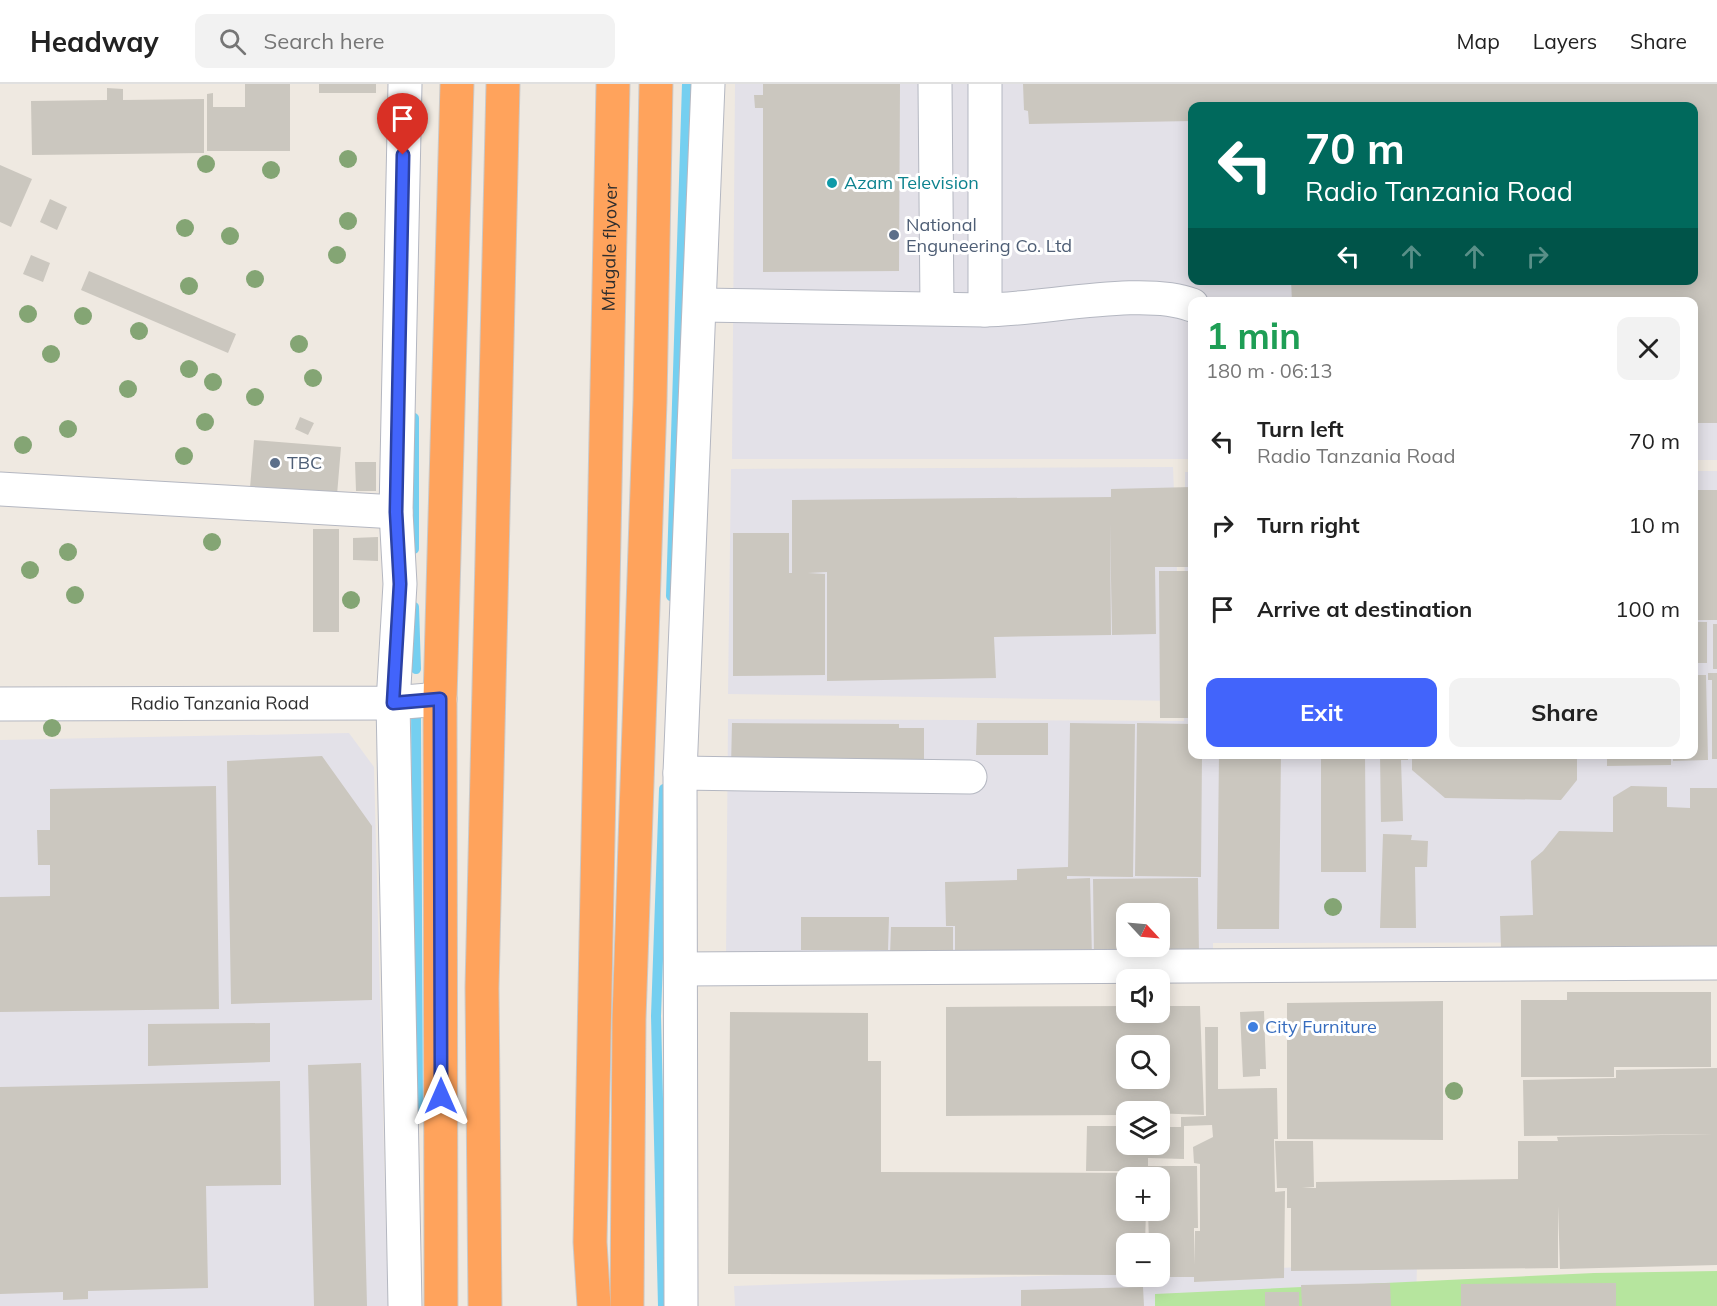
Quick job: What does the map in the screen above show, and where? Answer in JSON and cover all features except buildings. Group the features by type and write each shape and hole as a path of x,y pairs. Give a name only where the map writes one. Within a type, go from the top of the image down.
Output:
{"highway":[{"path":"441,1306 440,699 457,84"},
{"path":"485,1306 482,988 503,84"},
{"name":"Mfugale flyover","path":"594,1306 590,1242 613,84"},
{"path":"627,1306 629,1019 650,401 656,84"}],"street":[{"path":"405,84 396,512 400,584 393,703 405,1306"},
{"path":"681,1306 680,773 701,305 708,84"},
{"path":"935,84 937,308"},
{"path":"985,84 985,310"},
{"path":"701,305 985,310 1124,300 1176,299 1188,304"},
{"path":"0,489 396,512"},
{"name":"Radio Tanzania Road","path":"0,704 393,703 440,699"},
{"path":"680,773 970,777"},
{"path":"681,969 1717,963"}],"shaded area":[{"path":"735,84 1717,84 1717,460 1698,460 1698,297 1188,297 1188,459 732,459"},
{"path":"1173,467 1182,701 728,694 731,469"},
{"path":"1698,471 1717,471 1717,942 1213,943 1213,964 726,958 728,719 1184,721 1185,472 1188,472 1188,759 1698,759"},
{"path":"349,733 374,767 388,1306 0,1306 0,740"},
{"path":"1417,1263 1416,1306 735,1306 734,1286 1116,1273 1116,1287 1170,1287 1170,1272"}],"green space":[{"path":"1717,1271 1717,1306 1155,1306 1155,1294 1594,1273"}],"waterway":[{"path":"671,596 687,84"},
{"path":"414,418 414,549"},
{"path":"414,607 416,669"},
{"path":"416,703 418,1117"},
{"path":"663,1306 656,1016 664,789"}],"place":[{"name":"Azam Television","path":"832,183"},
{"name":"National Enguneering Co. Ltd","path":"894,235"},
{"name":"TBC","path":"275,463"},
{"name":"City Furniture","path":"1253,1027"}],"route":[{"path":"403,155 396,512 400,584 393,703 440,699 441,1096"}]}
